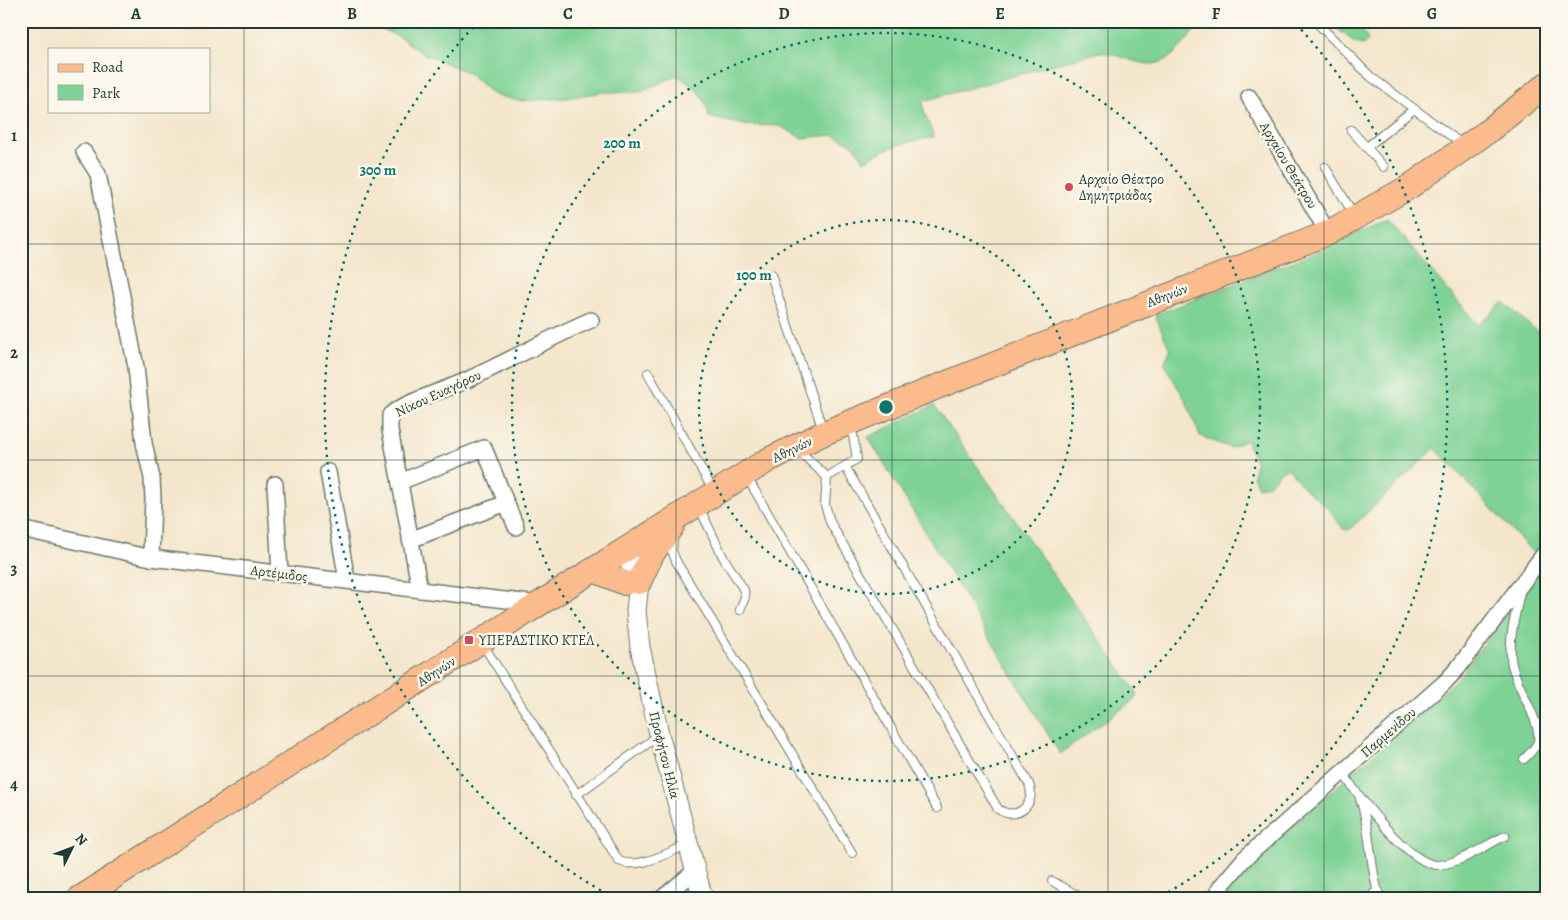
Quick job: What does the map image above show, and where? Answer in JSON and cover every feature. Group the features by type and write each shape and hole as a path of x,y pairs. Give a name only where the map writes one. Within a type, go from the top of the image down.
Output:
{"main road":[{"name":"Αθηνών","path":"79,899 744,474 824,433 1134,308 1328,233 1397,195 1466,147 1547,84"},
{"path":"610,560 632,583 652,554 697,504"}],"street":[{"name":"Αρχαίου Θεάτρου","path":"1249,97 1328,233"},
{"path":"84,152 98,174 136,367 144,443 152,478 154,499 151,558"},
{"name":"Νίκου Ευαγόρου","path":"420,590 389,424 392,414 592,320"},
{"path":"400,482 484,448 516,527"},
{"path":"328,472 347,580"},
{"path":"275,484 280,573"},
{"path":"410,540 506,503"},
{"name":"Αρτέμιδος","path":"21,530 151,558 539,604"},
{"name":"Παρμενίδου","path":"1214,899 1227,878 1244,859 1444,683 1458,668 1547,550"},
{"path":"610,560 632,583"},
{"name":"Προφήτου Ηλία","path":"632,583 640,647 659,734 703,899"},
{"path":"661,899 695,871"},
{"path":"21,893 26,899"}],"lane":[{"path":"1315,21 1371,77 1466,147"},
{"path":"1367,147 1414,109"},
{"path":"1351,130 1384,168"},
{"path":"1325,168 1356,218"},
{"path":"771,275 824,433"},
{"path":"648,373 697,504 723,557 744,590 745,598 740,610"},
{"path":"826,477 857,459 851,422"},
{"path":"794,447 826,477 826,505 831,524 998,809 1012,814 1022,811 1030,802 1032,796 1029,784 845,466"},
{"path":"744,474 937,808"},
{"path":"697,504 672,542 672,551 676,562 852,853"},
{"path":"1521,585 1511,639 1511,657 1513,674 1528,705 1538,736 1536,746 1524,758"},
{"path":"482,641 576,796 619,861 627,864 638,863 688,844"},
{"path":"576,796 659,734"},
{"path":"1342,772 1358,795 1409,852 1426,863 1439,865 1467,856 1505,836"},
{"path":"1358,795 1368,824 1380,899"},
{"path":"1052,881 1084,899"},
{"path":"1368,899 1378,890"}],"green space":[{"path":"293,21 1202,21 1174,54 1160,62 1147,64 1099,52 923,101 924,112 934,137 898,145 864,161 854,145 833,135 802,138 780,126 744,125 709,117 702,97 677,75 641,92 603,92 566,98 521,101 494,95 469,73 422,53 398,36 373,26 340,28"},
{"path":"1328,21 1357,21 1368,40 1363,45 1355,43"},
{"path":"1387,219 1478,325 1503,302 1547,340 1547,538 1536,556 1435,448 1349,530 1343,529 1328,508 1303,487 1289,469 1280,472 1269,484 1258,487 1253,476 1256,463 1246,440 1231,448 1200,436 1186,401 1164,364 1170,350 1155,315 1320,251"},
{"path":"934,405 1137,693 1134,700 1060,754 868,437"},
{"path":"1547,560 1547,899 1222,899 1244,868 1430,705 1463,672"}],"place":[{"name":"Αρχαίο Θέατρο Δημητριάδας","path":"1069,187"},
{"name":"ΥΠΕΡΑΣΤΙΚΟ ΚΤΕΛ","path":"469,640"}]}
